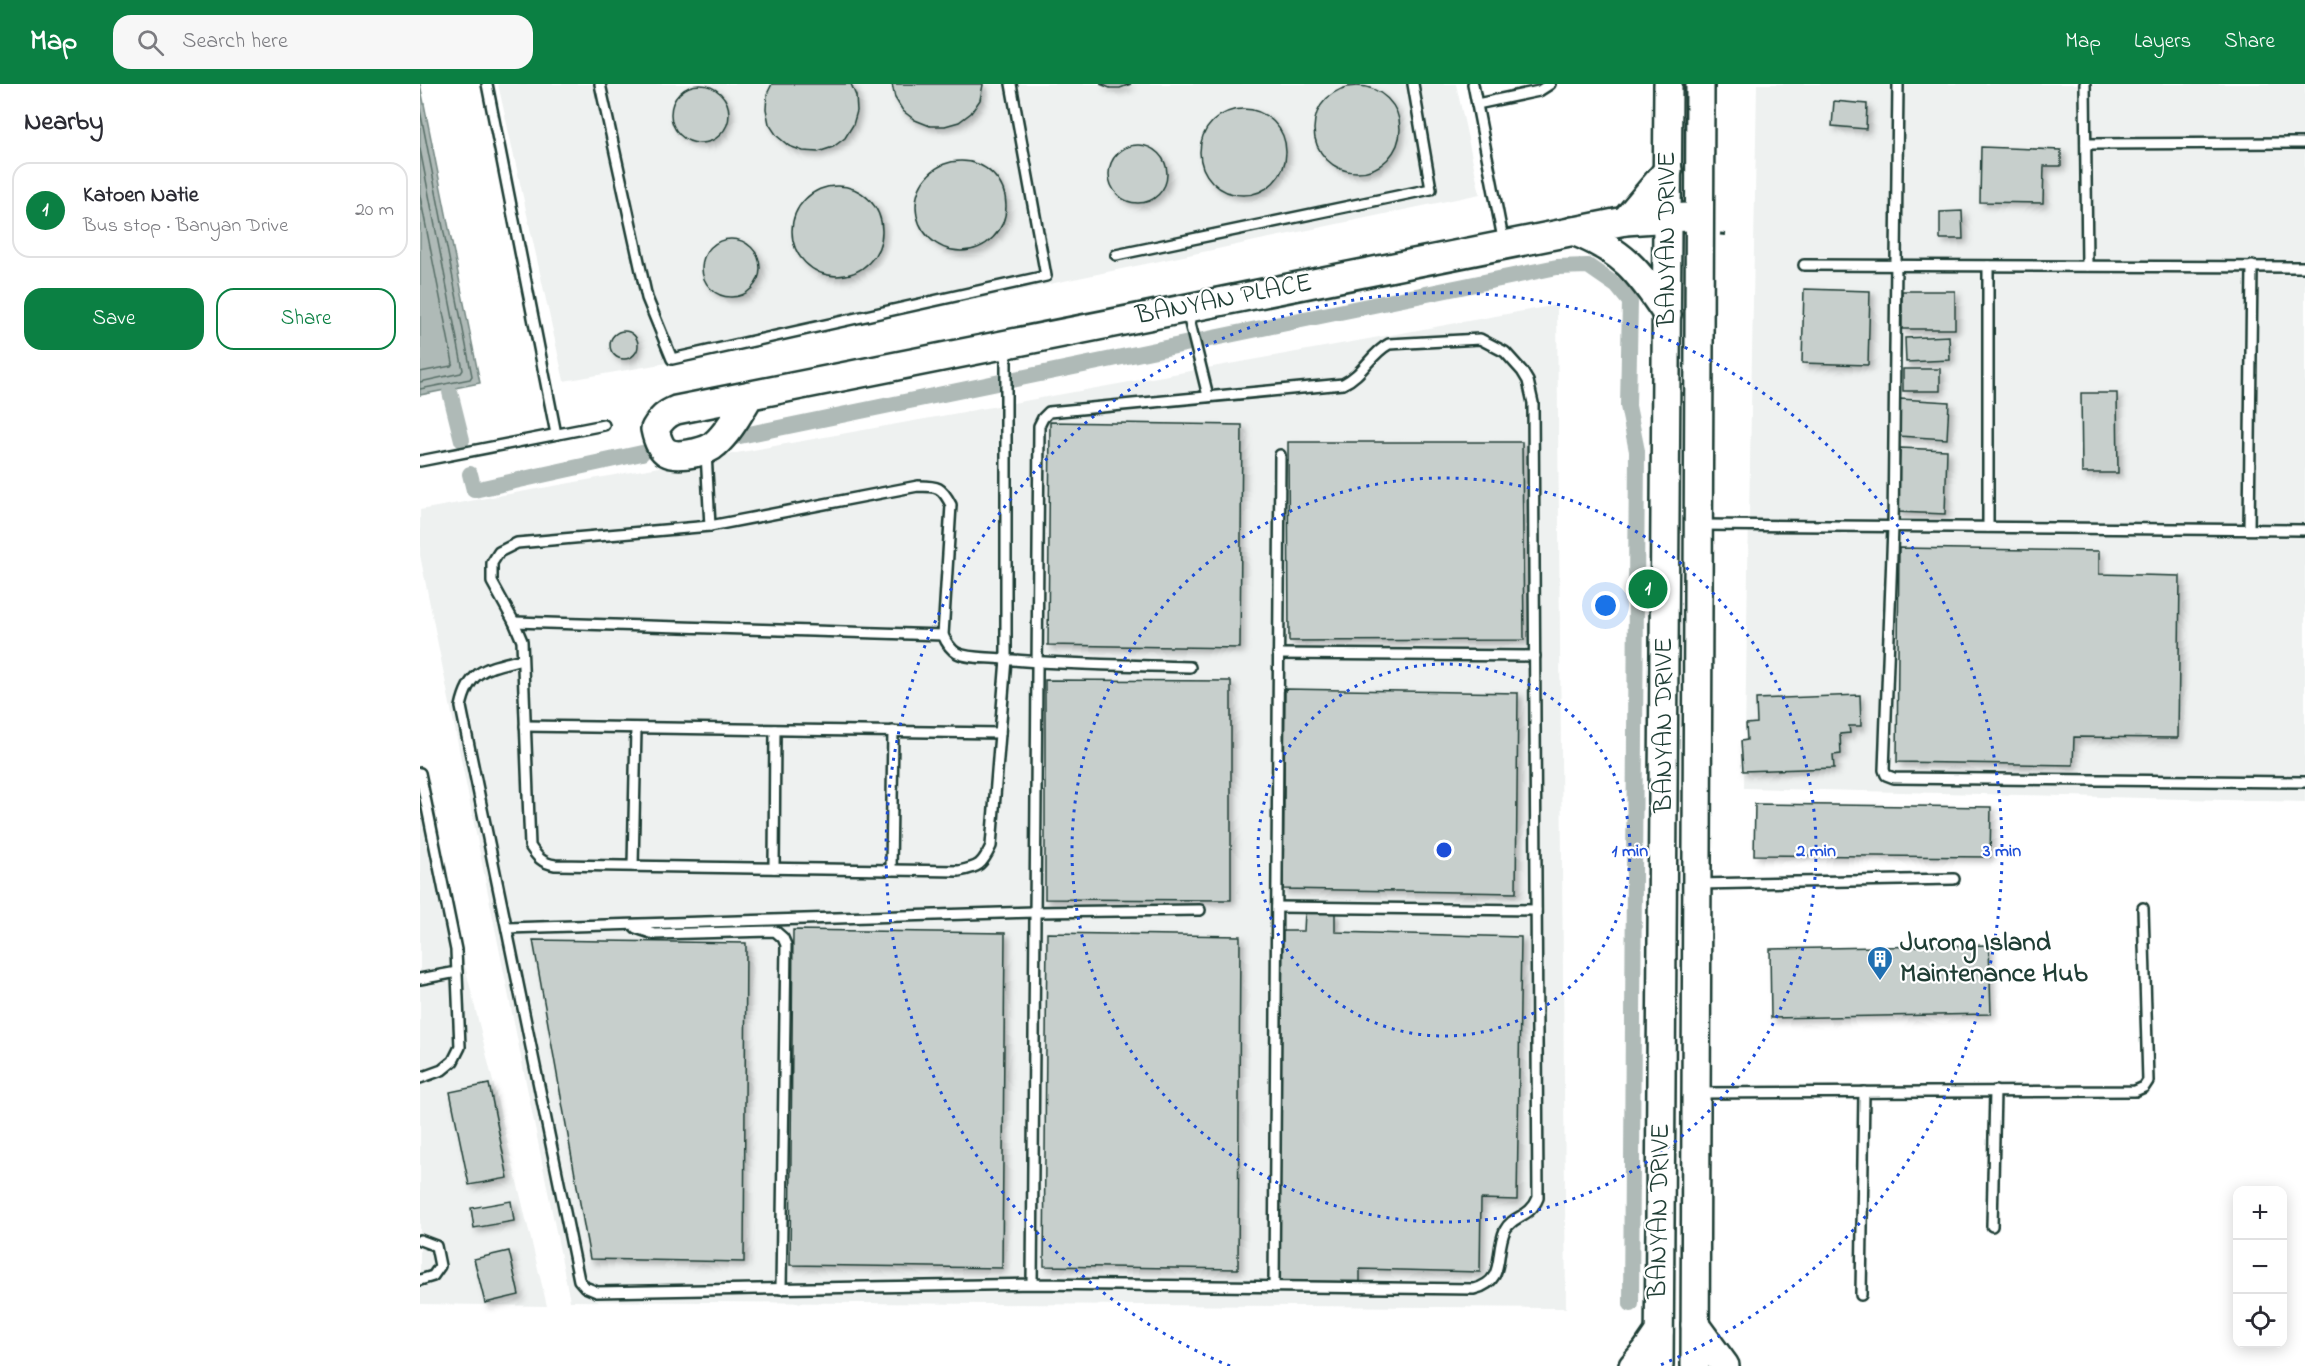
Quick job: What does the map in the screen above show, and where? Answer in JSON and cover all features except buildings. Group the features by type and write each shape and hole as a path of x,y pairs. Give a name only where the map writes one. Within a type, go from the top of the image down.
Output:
{"street":[{"name":"BANYAN DRIVE","path":"1659,1366 1668,84"},
{"name":"BANYAN DRIVE","path":"1695,1366 1700,84"},
{"path":"1625,221 1668,170"},
{"name":"BANYAN PLACE","path":"706,450 677,456 669,454 657,441 655,429 665,415 676,410 750,395 1006,353 1188,317 1504,245 1625,221 1700,216"},
{"path":"1573,231 1600,242 1619,254 1643,278 1667,314"},
{"path":"706,450 716,444 750,395"},
{"path":"1695,1325 1725,1366"},
{"path":"1633,1366 1659,1332"}],"lane":[{"path":"487,84 556,434"},
{"path":"600,84 647,298 672,359 1046,276 1011,84"},
{"path":"1116,255 1431,189 1413,84"},
{"path":"1473,84 1504,245"},
{"path":"1477,104 1539,91 1550,84"},
{"path":"1898,84 1893,527 1884,770 1886,775 1894,778 2305,782"},
{"path":"2085,84 2087,266"},
{"path":"2086,144 2305,143"},
{"path":"1804,265 2305,267"},
{"path":"1988,266 1988,527"},
{"path":"2249,529 2252,266"},
{"path":"1188,317 1208,396"},
{"path":"522,659 488,668 472,680 465,689 461,707 579,1280 585,1287 597,1292 1032,1284 1474,1289 1486,1286 1495,1278 1505,1230 1511,1222 1525,1216 1534,1208 1538,1198 1533,403 1522,371 1505,352 1480,339 1389,344 1377,351 1354,379 1343,384 1049,412 1042,418 1039,426 1032,1284"},
{"path":"1006,353 1006,659 991,846 984,861 975,868 959,871 555,865 545,864 536,857 530,846 522,641 492,582 492,563 499,552 517,543 710,526 918,486 934,486 945,492 951,505 943,635 948,646 956,652 1006,659 1037,662 1190,667"},
{"path":"420,461 604,425"},
{"path":"706,450 710,526"},
{"path":"1274,1287 1280,455"},
{"path":"1699,525 2305,530"},
{"path":"514,622 943,635"},
{"path":"1278,654 1535,656"},
{"path":"525,726 1000,733"},
{"path":"633,866 636,728"},
{"path":"774,868 775,730"},
{"path":"891,870 893,731"},
{"path":"420,773 456,950 460,1047 453,1061 442,1070 420,1078"},
{"path":"1697,884 1954,879"},
{"path":"1277,908 1536,910"},
{"path":"1696,1093 2135,1091 2144,1087 2148,1081 2143,908"},
{"path":"507,928 1035,912 1200,910"},
{"path":"629,925 654,934 775,931 783,938 786,945 781,1288"},
{"path":"420,979 457,972"},
{"path":"1992,1226 1995,1091"},
{"path":"1861,1295 1864,1092"},
{"path":"420,1240 436,1246 440,1266 433,1276 420,1280"}],"shaded area":[{"path":"498,84 1456,84 1480,194 701,357 564,381"},
{"path":"1757,84 2305,84 2305,802 1744,788"},
{"path":"1557,305 1566,1308 570,1301 420,555 420,510"},
{"path":"420,779 547,1306 420,1304"}],"water":[{"path":"420,84 480,383 420,395"}],"waterway":[{"path":"730,438 1557,267 1588,266 1617,286 1630,302 1628,406 1637,451 1631,1304"},
{"path":"450,392 462,440"},
{"path":"470,474 474,490 642,453"}],"place":[{"name":"Katoen Natie","path":"1648,589"},
{"name":"Jurong Island Maintenance Hub","path":"1880,982"}]}
